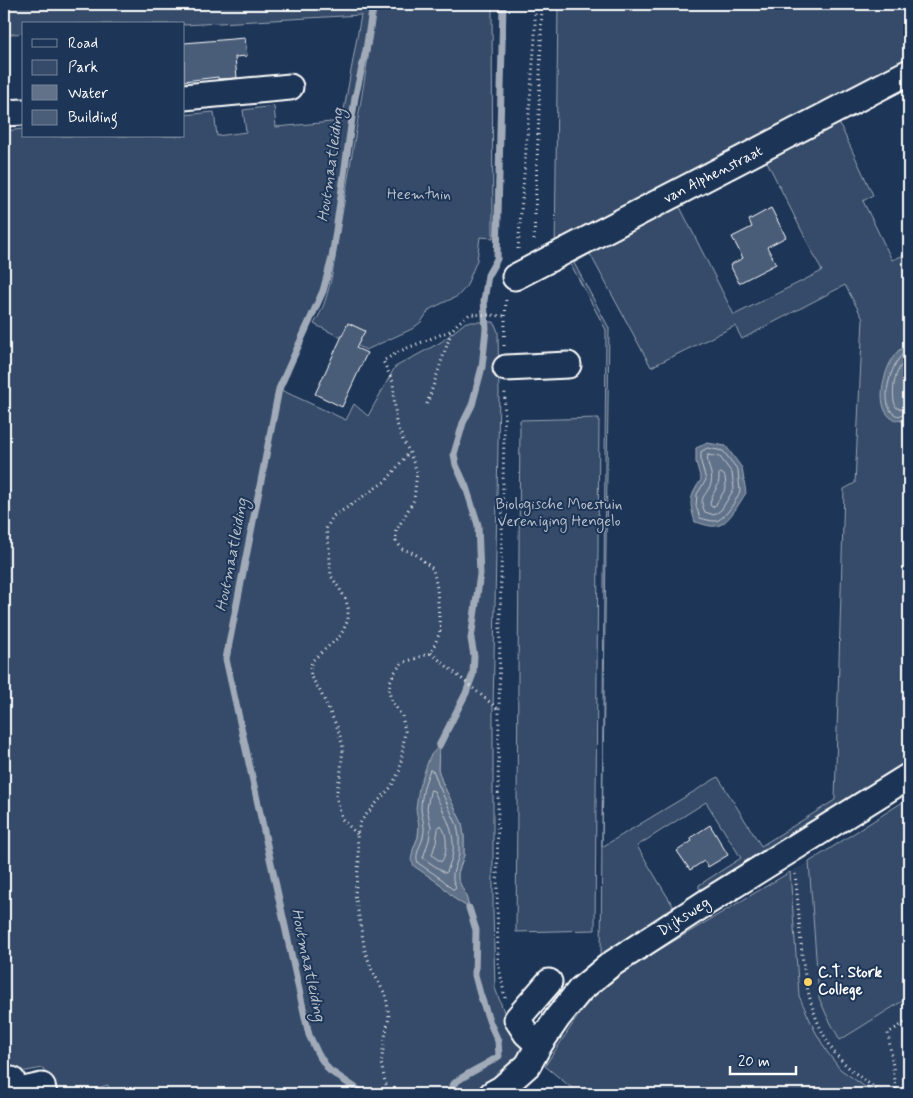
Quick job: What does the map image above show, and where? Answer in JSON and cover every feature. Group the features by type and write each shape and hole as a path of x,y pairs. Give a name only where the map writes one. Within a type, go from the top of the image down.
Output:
{"street":[{"name":"van Alphenstraat","path":"516,277 909,72"},
{"path":"185,97 290,87"},
{"path":"4,114 22,112"},
{"path":"506,368 568,365"},
{"name":"Dijksweg","path":"492,1094 502,1089 528,1065 558,1017 580,990 610,965 909,776"},
{"path":"539,1045 526,1033 517,1018 548,982"},
{"path":"4,1082 12,1080 15,1092 42,1086 44,1094"}],"path":[{"path":"516,277 535,38 535,4"},
{"path":"516,277 534,240 540,112 542,4"},
{"path":"427,404 452,330 458,323 470,314 505,316 506,368 497,862 498,962 505,999 517,1018"},
{"path":"390,1094 381,1063 389,1017 386,996 364,952 355,894 359,861 357,834 362,821 391,787 400,770 405,731 402,716 392,702 389,692 390,682 394,673 402,664 431,652 440,632 437,588 433,569 414,553 402,549 396,541 396,531 414,500 417,472 410,451 403,440 396,421 393,382 383,361 400,351 452,330"},
{"path":"357,834 342,819 336,796 343,746 326,702 311,677 310,667 313,660 341,635 348,620 346,600 332,576 326,529 333,516 387,480 410,451"},
{"path":"431,652 499,710"},
{"path":"792,849 804,970 812,1006 821,1029 833,1051 860,1078 884,1094"},
{"path":"897,1094 888,1033 909,1020"}],"shaded area":[{"name":"C.T. Stork College","path":"809,862 816,968 840,1040 909,997 909,1094 805,1094 790,872"}],"green space":[{"path":"4,4 373,4 366,50 355,98 332,258 323,291 279,389 346,420 354,404 368,416 395,367 441,342 466,322 494,322 498,332 499,393 493,710 495,988 507,1020 530,1048 501,1082 477,1094 110,1094 108,1085 75,1094 51,1094 43,1068 4,1075 4,131 22,129 22,138 185,138 185,115 214,112 217,136 246,132 243,110 274,106 276,127 342,121 361,15 185,25 185,22 22,22 22,33 4,35","holes":["439,748 438,769 442,782 462,823 464,855 458,873 458,880 466,896 469,908 414,866 413,850 418,837 419,826"]},
{"name":"Heemtuin","path":"377,4 492,4 493,238 480,237 477,260 466,287 458,296 430,309 421,322 412,329 366,350 314,324 323,306 332,275"},
{"path":"558,4 909,4 909,66 555,253"},
{"path":"835,114 873,195 863,201 892,260 909,253 909,346 899,350 900,421 909,420 909,767 702,893 699,885 741,858 706,802 637,846 676,911 601,962 606,330 569,261 677,201 734,315 822,271 763,154","holes":["590,254 651,367 735,326 742,339 845,285 863,319 855,483 844,489 835,800 761,846 718,777 602,847 609,328 574,263"]},
{"name":"Biologische Moestuin Vereniging Hengelo","path":"599,418 595,930 516,932 520,420"},
{"path":"909,798 909,997 840,1040 819,998 809,862"},
{"path":"790,872 799,996 815,1031 827,1052 840,1069 875,1094 579,1094 545,1066 582,1010 595,995 632,966"}],"water":[{"path":"909,346 909,420 897,420 892,419 885,411 882,394 883,384 893,357 898,351"},
{"path":"707,443 726,446 742,468 746,493 729,518 720,525 715,526 695,522 691,504 692,495 701,480 696,462 696,448"},
{"path":"439,746 438,769 442,782 462,823 464,855 458,879 469,908 414,866 411,860 418,837 419,826 416,809 419,787 430,756"}],"building":[{"path":"245,38 247,56 235,57 237,78 218,79 218,77 185,81 185,43"},
{"path":"771,208 786,237 767,247 776,264 739,283 730,265 743,258 732,237 752,227 749,220"},
{"path":"348,323 365,331 356,348 367,353 342,407 315,394"},
{"path":"710,825 728,855 708,867 704,861 690,870 677,851 692,841 690,838"}],"waterway":[{"name":"Houtmaatleiding","path":"364,1094 329,1070 318,1054 309,1035 226,659 279,389 323,291 332,258 355,98 366,50 373,4"},
{"path":"439,746 466,693 473,674 474,656 471,639 480,574 478,525 466,487 456,465 454,454 463,423 472,405 482,367 486,329 484,301 488,275 497,259 503,4"},
{"path":"446,1094 456,1082 499,1056 498,1041 490,1023 475,975 476,930 469,908"}],"place":[{"name":"C.T. Stork College","path":"808,982"}]}
